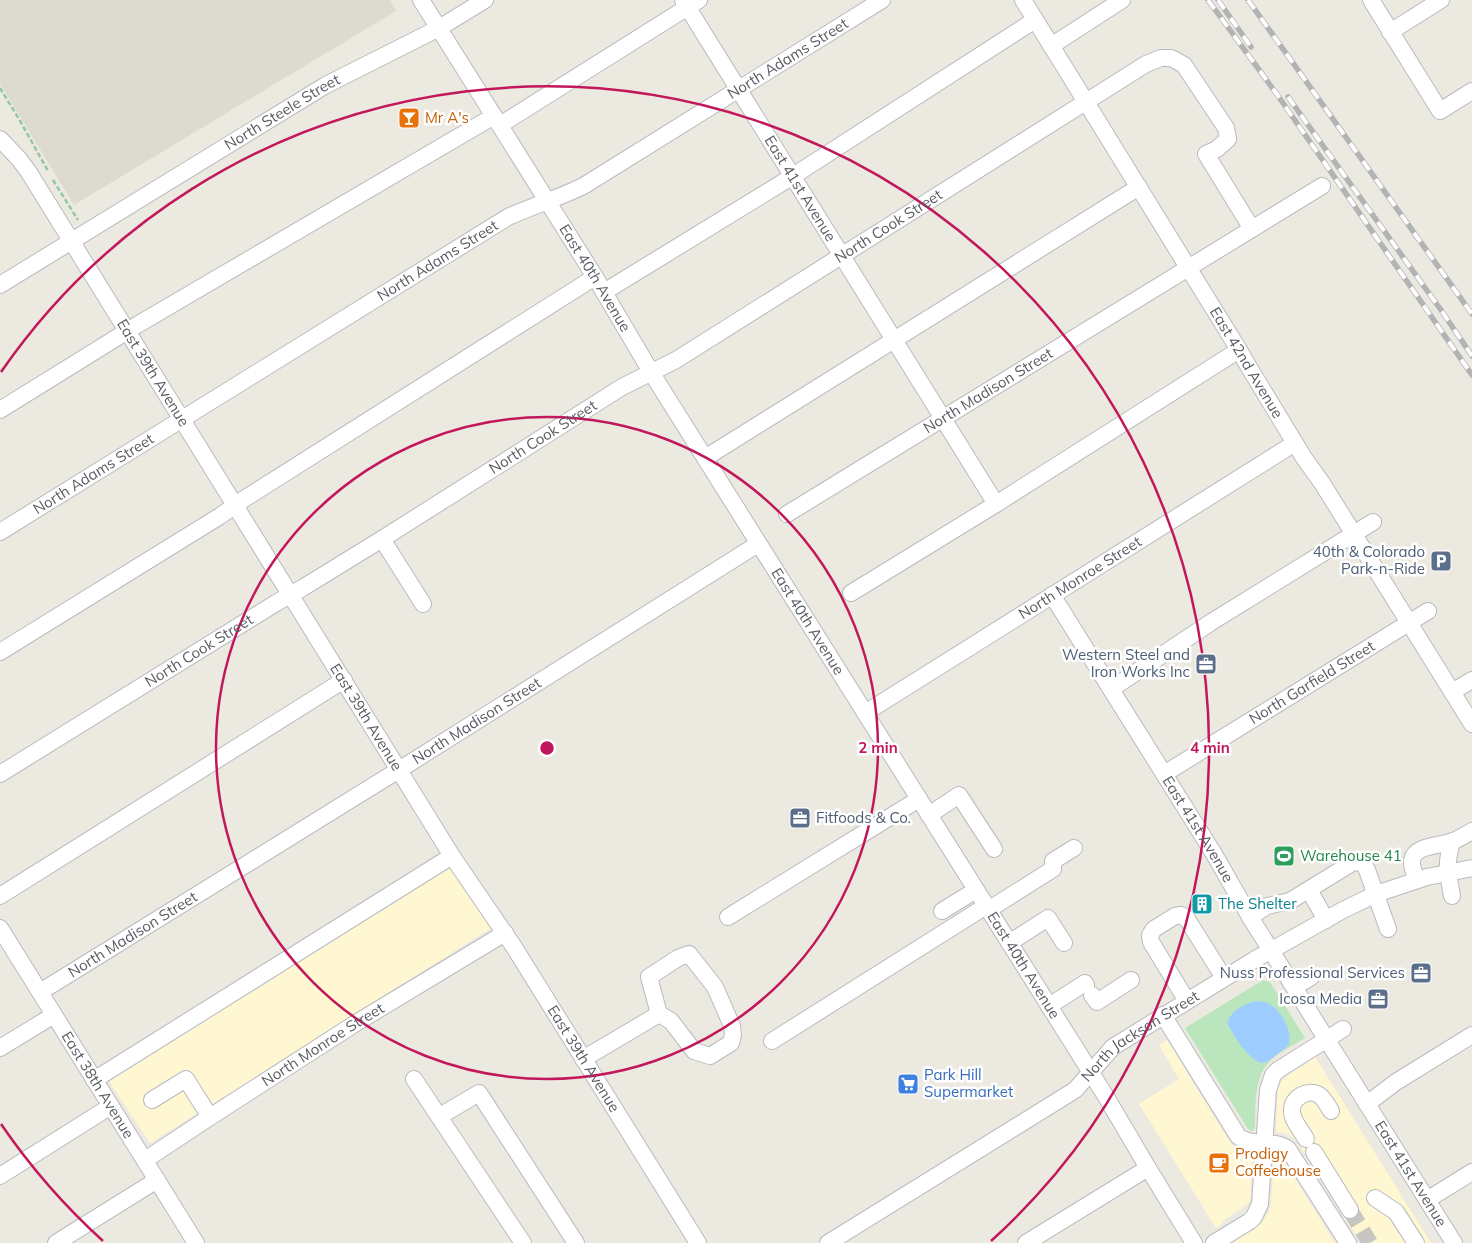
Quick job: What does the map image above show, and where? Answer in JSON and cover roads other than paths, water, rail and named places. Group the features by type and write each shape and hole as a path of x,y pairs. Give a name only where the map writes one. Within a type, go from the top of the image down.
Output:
{"street":[{"name":"East 40th Avenue","path":"421,0 595,277 651,372 758,544 1049,1006 1194,1243"},
{"name":"North Steele Street","path":"71,242 82,226 326,85 438,28 485,0"},
{"name":"North Adams Street","path":"0,532 508,217 565,195 585,185 882,0"},
{"name":"East 42nd Avenue","path":"1023,0 1295,443 1472,724"},
{"path":"1051,46 1122,0"},
{"path":"1370,0 1440,111 1472,91"},
{"path":"1390,32 1441,0"},
{"name":"East 41st Avenue","path":"690,2 738,89 996,504"},
{"path":"0,410 128,331 497,121 690,2"},
{"path":"604,292 792,176 1035,20"},
{"name":"North Cook Street","path":"0,774 382,539 622,387 676,360 1146,64 1161,58 1171,58 1184,65 1226,128 1228,139 1217,149 1206,154 1252,229"},
{"name":"East 39th Avenue","path":"0,139 19,159 39,189 452,856 505,933 698,1243"},
{"name":"North Madison Street","path":"787,514 1322,186"},
{"path":"705,458 1139,187"},
{"path":"0,285 71,242"},
{"path":"0,652 595,277"},
{"path":"852,592 996,504 1239,350"},
{"name":"North Monroe Street","path":"865,714 1295,443"},
{"path":"1111,689 1214,621 1373,522"},
{"path":"382,539 423,604"},
{"name":"North Madison Street","path":"40,992 758,544"},
{"name":"East 41st Avenue","path":"1052,596 1454,1243"},
{"name":"North Garfield Street","path":"1164,774 1428,611"},
{"path":"0,896 344,680"},
{"path":"1452,692 1472,680"},
{"path":"929,815 959,795 994,849"},
{"path":"728,917 919,799"},
{"path":"1416,880 1412,860 1415,854 1421,849 1452,842 1472,831"},
{"path":"1452,842 1447,857 1447,872 1452,896"},
{"path":"772,1040 1053,869 1053,861 1074,848"},
{"path":"94,1080 452,856"},
{"path":"1250,917 1267,906 1290,901 1352,863 1358,862 1364,864 1367,870 1388,928"},
{"name":"North Jackson Street","path":"828,1243 1075,1090 1113,1047 1272,950 1376,894 1416,880 1472,868"},
{"path":"942,911 976,890"},
{"path":"1309,890 1326,920"},
{"path":"1187,1001 1151,942 1150,935 1154,929 1175,916 1181,915 1187,919 1224,978"},
{"path":"1009,943 1048,918 1064,943"},
{"name":"East 38th Avenue","path":"0,928 196,1243"},
{"name":"North Monroe Street","path":"145,1160 356,1023 505,933"},
{"path":"689,954 715,987 732,1026 733,1035 731,1043 710,1056 694,1051 671,1021 659,1014 649,977 678,958 689,954"},
{"path":"1295,987 1311,977"},
{"path":"1049,1006 1085,983 1097,1002 1131,980"},
{"path":"583,1059 659,1014"},
{"path":"0,1048 54,1015"},
{"path":"1163,1015 1238,1136 1242,1140 1284,1145 1348,1243"},
{"path":"1214,1243 1250,1221 1258,1210 1262,1197 1268,1090 1273,1075 1283,1066 1343,1029"},
{"path":"1367,1104 1396,1082 1472,1035"},
{"path":"152,1100 186,1079 210,1117"},
{"path":"414,1079 522,1243"},
{"path":"1330,1111 1320,1095 1312,1092 1302,1094 1294,1101 1291,1110 1293,1118 1350,1210"},
{"path":"440,1116 479,1093 576,1243"},
{"path":"0,1176 111,1106"},
{"path":"1026,1243 1148,1168"},
{"path":"1427,1200 1472,1172"},
{"path":"56,1243 157,1180"},
{"path":"1375,1198 1396,1212 1416,1243"}],"water":[{"path":"1256,1001 1268,1003 1278,1011 1285,1021 1290,1039 1289,1045 1267,1062 1260,1063 1245,1051 1227,1023 1235,1011 1242,1006"}],"tunnel":[{"path":"1350,1210 1370,1243"}],"railway":[{"path":"1208,0 1276,93 1472,375"},
{"path":"1218,0 1251,47"},
{"path":"1248,0 1472,314"},
{"path":"1288,97 1472,356"}],"place":[{"name":"Mr A's","path":"409,118"},
{"name":"40th & Colorado Park-n-Ride","path":"1441,561"},
{"name":"Western Steel and Iron Works Inc","path":"1206,664"},
{"name":"Fitfoods & Co.","path":"800,818"},
{"name":"Warehouse 41","path":"1284,856"},
{"name":"The Shelter","path":"1202,904"},
{"name":"Nuss Professional Services","path":"1421,973"},
{"name":"Icosa Media","path":"1378,999"},
{"name":"Park Hill Supermarket","path":"908,1084"},
{"name":"Prodigy Coffeehouse","path":"1219,1163"}]}
